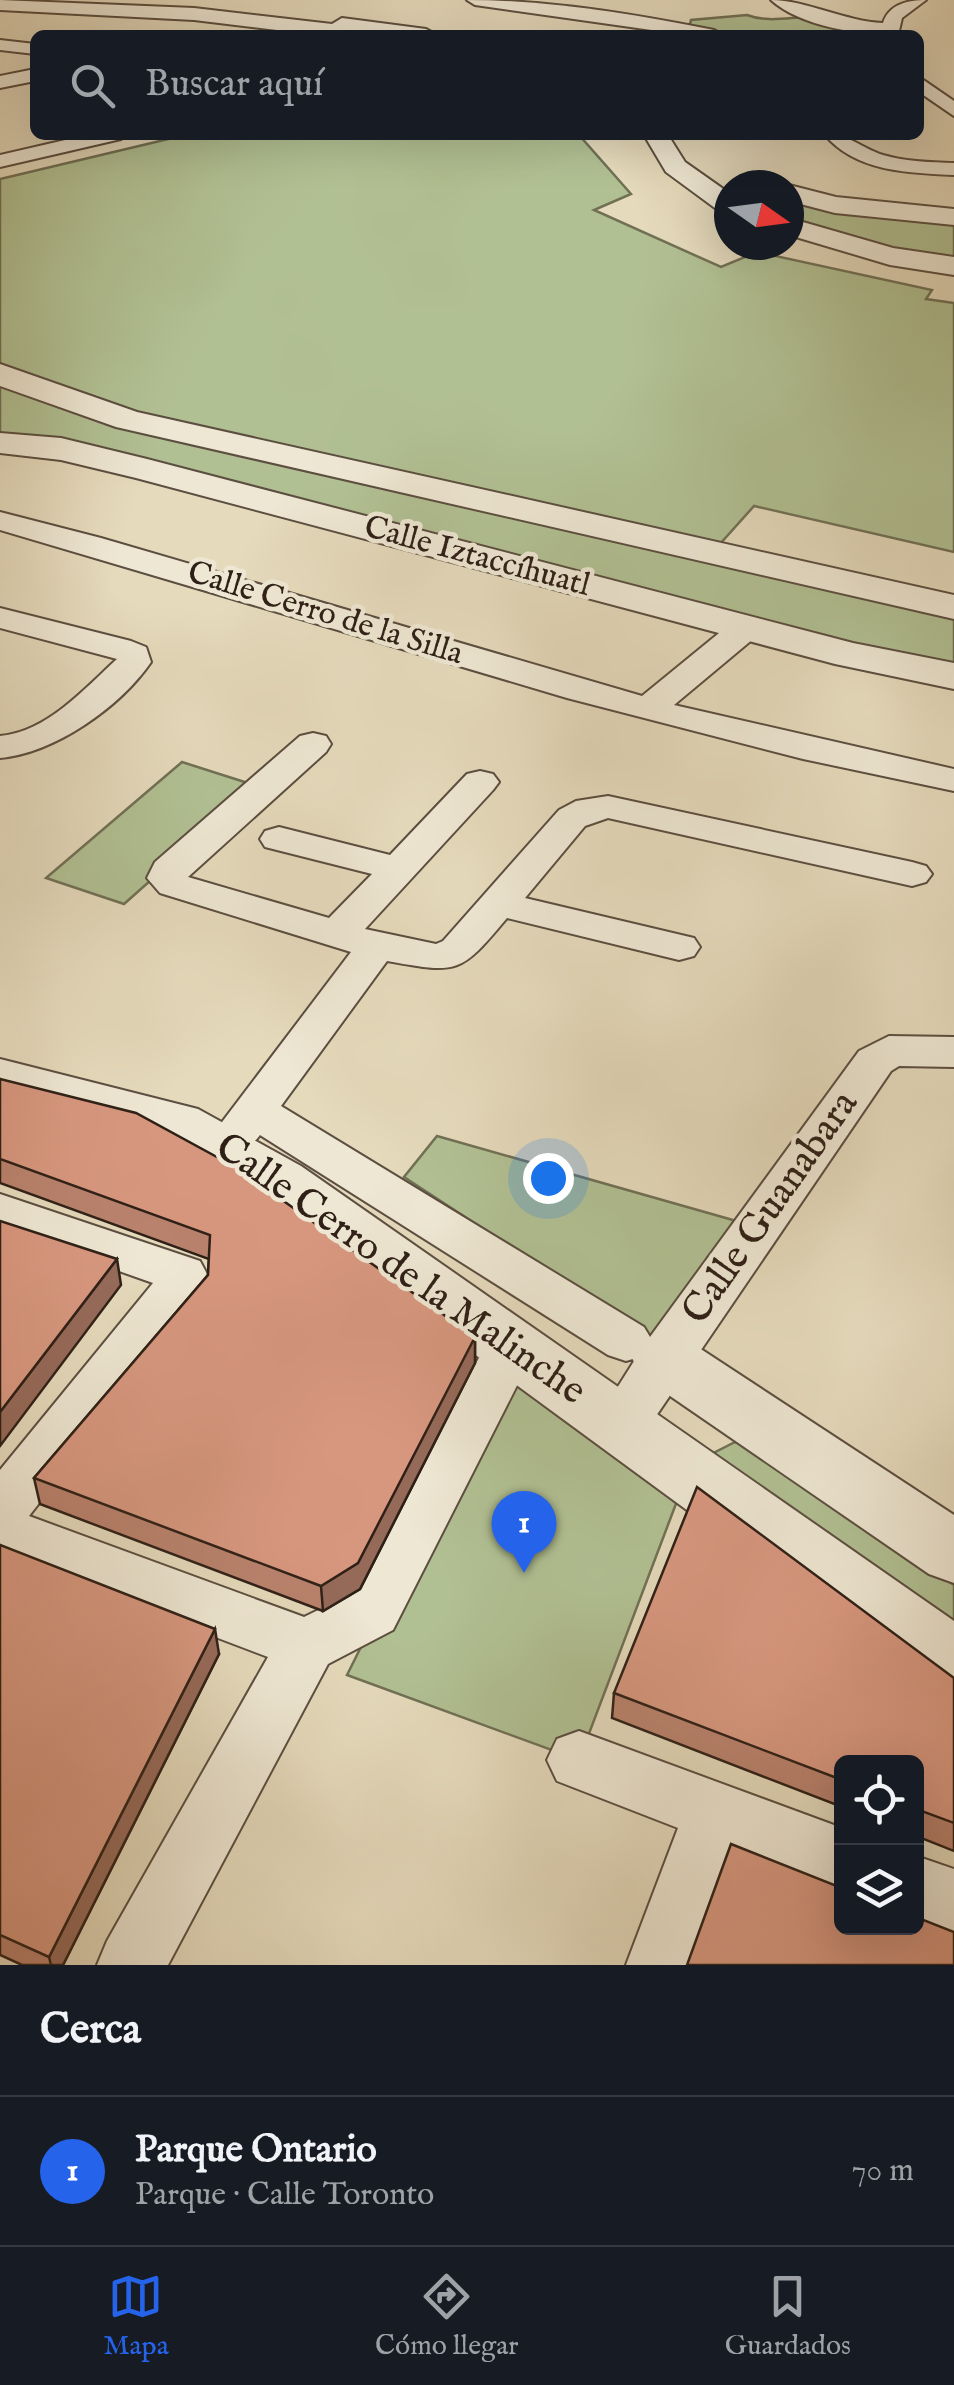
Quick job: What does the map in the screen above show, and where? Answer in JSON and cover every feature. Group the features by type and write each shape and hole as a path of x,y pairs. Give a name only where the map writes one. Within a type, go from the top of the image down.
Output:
{"street":[{"path":"475,0 697,30"},
{"path":"526,7 548,5 545,0"},
{"path":"779,0 800,12 874,30"},
{"path":"116,2 335,30"},
{"path":"0,4 116,2 379,30"},
{"path":"889,30 894,16 908,2"},
{"path":"676,10 691,20 690,28"},
{"path":"0,45 30,48"},
{"path":"0,82 30,76"},
{"path":"924,87 954,110"},
{"path":"0,160 91,140"},
{"path":"659,140 675,167 714,184"},
{"path":"684,140 714,175"},
{"path":"841,140 878,160 954,169"},
{"path":"804,197 835,205 954,217"},
{"path":"835,205 919,245 920,250 890,256"},
{"path":"954,217 939,224 954,236"},
{"path":"804,230 890,256 954,266"},
{"name":"Calle Iztaccíhuatl","path":"0,374 46,394 128,420 954,607"},
{"name":"Calle Iztaccíhuatl","path":"0,443 39,446 113,462 850,655 954,676"},
{"name":"Calle Cerro de la Silla","path":"0,521 74,538 360,627 649,708 848,760 954,780"},
{"path":"0,618 134,654 134,662 41,740 10,747"},
{"path":"649,708 747,628"},
{"path":"313,744 169,870 167,878 174,885 357,939 441,958 449,956 572,818 589,808 608,806 912,874"},
{"path":"240,1129 396,868 480,782"},
{"path":"280,839 396,868"},
{"path":"495,902 679,947"},
{"name":"Calle Guanabara","path":"622,1424 645,1349 875,1061 889,1051 954,1052"},
{"name":"Calle Cerro de la Malinche","path":"0,1078 178,1124 240,1129 645,1349"},
{"name":"Calle Cerro de la Malinche","path":"240,1129 280,1181 954,1664"},
{"path":"0,1211 182,1274 180,1286 0,1510"},
{"path":"131,1965 307,1644 372,1612 511,1346"},
{"path":"645,1349 954,1554"},
{"path":"0,1530 307,1644"},
{"path":"579,1760 834,1857"},
{"path":"660,1965 716,1813"},
{"path":"924,1891 954,1902"}],"green space":[{"path":"747,15 771,19 812,17 888,30 660,30 689,28 691,20"},
{"path":"164,140 583,140 631,194 594,210 721,267 738,260 794,260 932,290 926,299 954,303 954,552 754,506 711,554 954,612 954,663 778,628 0,434 0,179"},
{"path":"804,195 954,218 954,266 804,230"},
{"path":"182,762 257,786 124,904 46,878"},
{"path":"437,1136 747,1224 663,1347 404,1177"},
{"path":"511,1346 688,1472 579,1760 347,1675"},
{"path":"735,1442 753,1445 954,1585 954,1649 692,1464"}],"building":[{"path":"0,1079 136,1113 237,1168 475,1337 358,1563 321,1586 34,1478 208,1275 210,1235 0,1159"},
{"path":"0,1221 117,1259 0,1412"},
{"path":"697,1487 954,1678 954,1823 924,1812 924,1755 834,1755 834,1777 614,1693"},
{"path":"0,1545 215,1629 49,1957 0,1935"},
{"path":"731,1844 834,1885 834,1935 924,1935 924,1920 954,1932 954,1965 687,1965"}],"place":[{"name":"Parque Ontario","path":"524,1573"}]}
